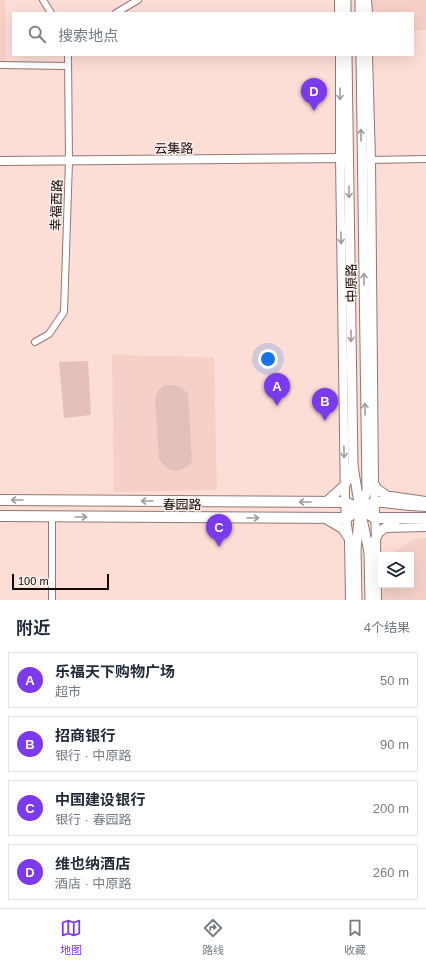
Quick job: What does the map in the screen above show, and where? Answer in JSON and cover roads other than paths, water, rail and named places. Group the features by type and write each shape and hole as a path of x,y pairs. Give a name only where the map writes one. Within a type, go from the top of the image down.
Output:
{"main road":[{"path":"346,0 346,12"},
{"path":"360,0 360,12"},
{"name":"中原路","path":"347,56 344,158 353,466 369,552 370,600"},
{"name":"中原路","path":"357,600 356,549 360,509 367,491 366,160 360,56"},
{"path":"326,502 345,485 353,466"},
{"path":"366,470 377,489 387,496 410,505"},
{"name":"春园路","path":"0,500 345,502 375,518"},
{"path":"346,518 375,502 426,506"},
{"name":"春园路","path":"0,516 346,518"},
{"path":"326,518 343,529 356,549"},
{"path":"375,518 426,518"},
{"path":"369,552 380,532 399,518"}],"street":[{"path":"43,0 50,12"},
{"path":"118,12 138,0"},
{"path":"339,0 339,12"},
{"path":"367,0 368,12"},
{"name":"幸福西路","path":"35,342 49,334 64,312 69,161 68,56"},
{"path":"340,56 344,158 345,502 349,538 350,600"},
{"path":"368,56 366,160 377,600"},
{"path":"0,65 68,66"},
{"name":"云集路","path":"0,161 344,158"},
{"path":"366,160 426,160"},
{"path":"387,496 426,501"},
{"path":"52,517 52,600"},
{"path":"386,528 426,527"}],"place":[{"name":"维也纳酒店","path":"314,111"},
{"name":"乐福天下购物广场","path":"277,406"},
{"name":"招商银行","path":"325,421"},
{"name":"中国建设银行","path":"219,547"}]}
